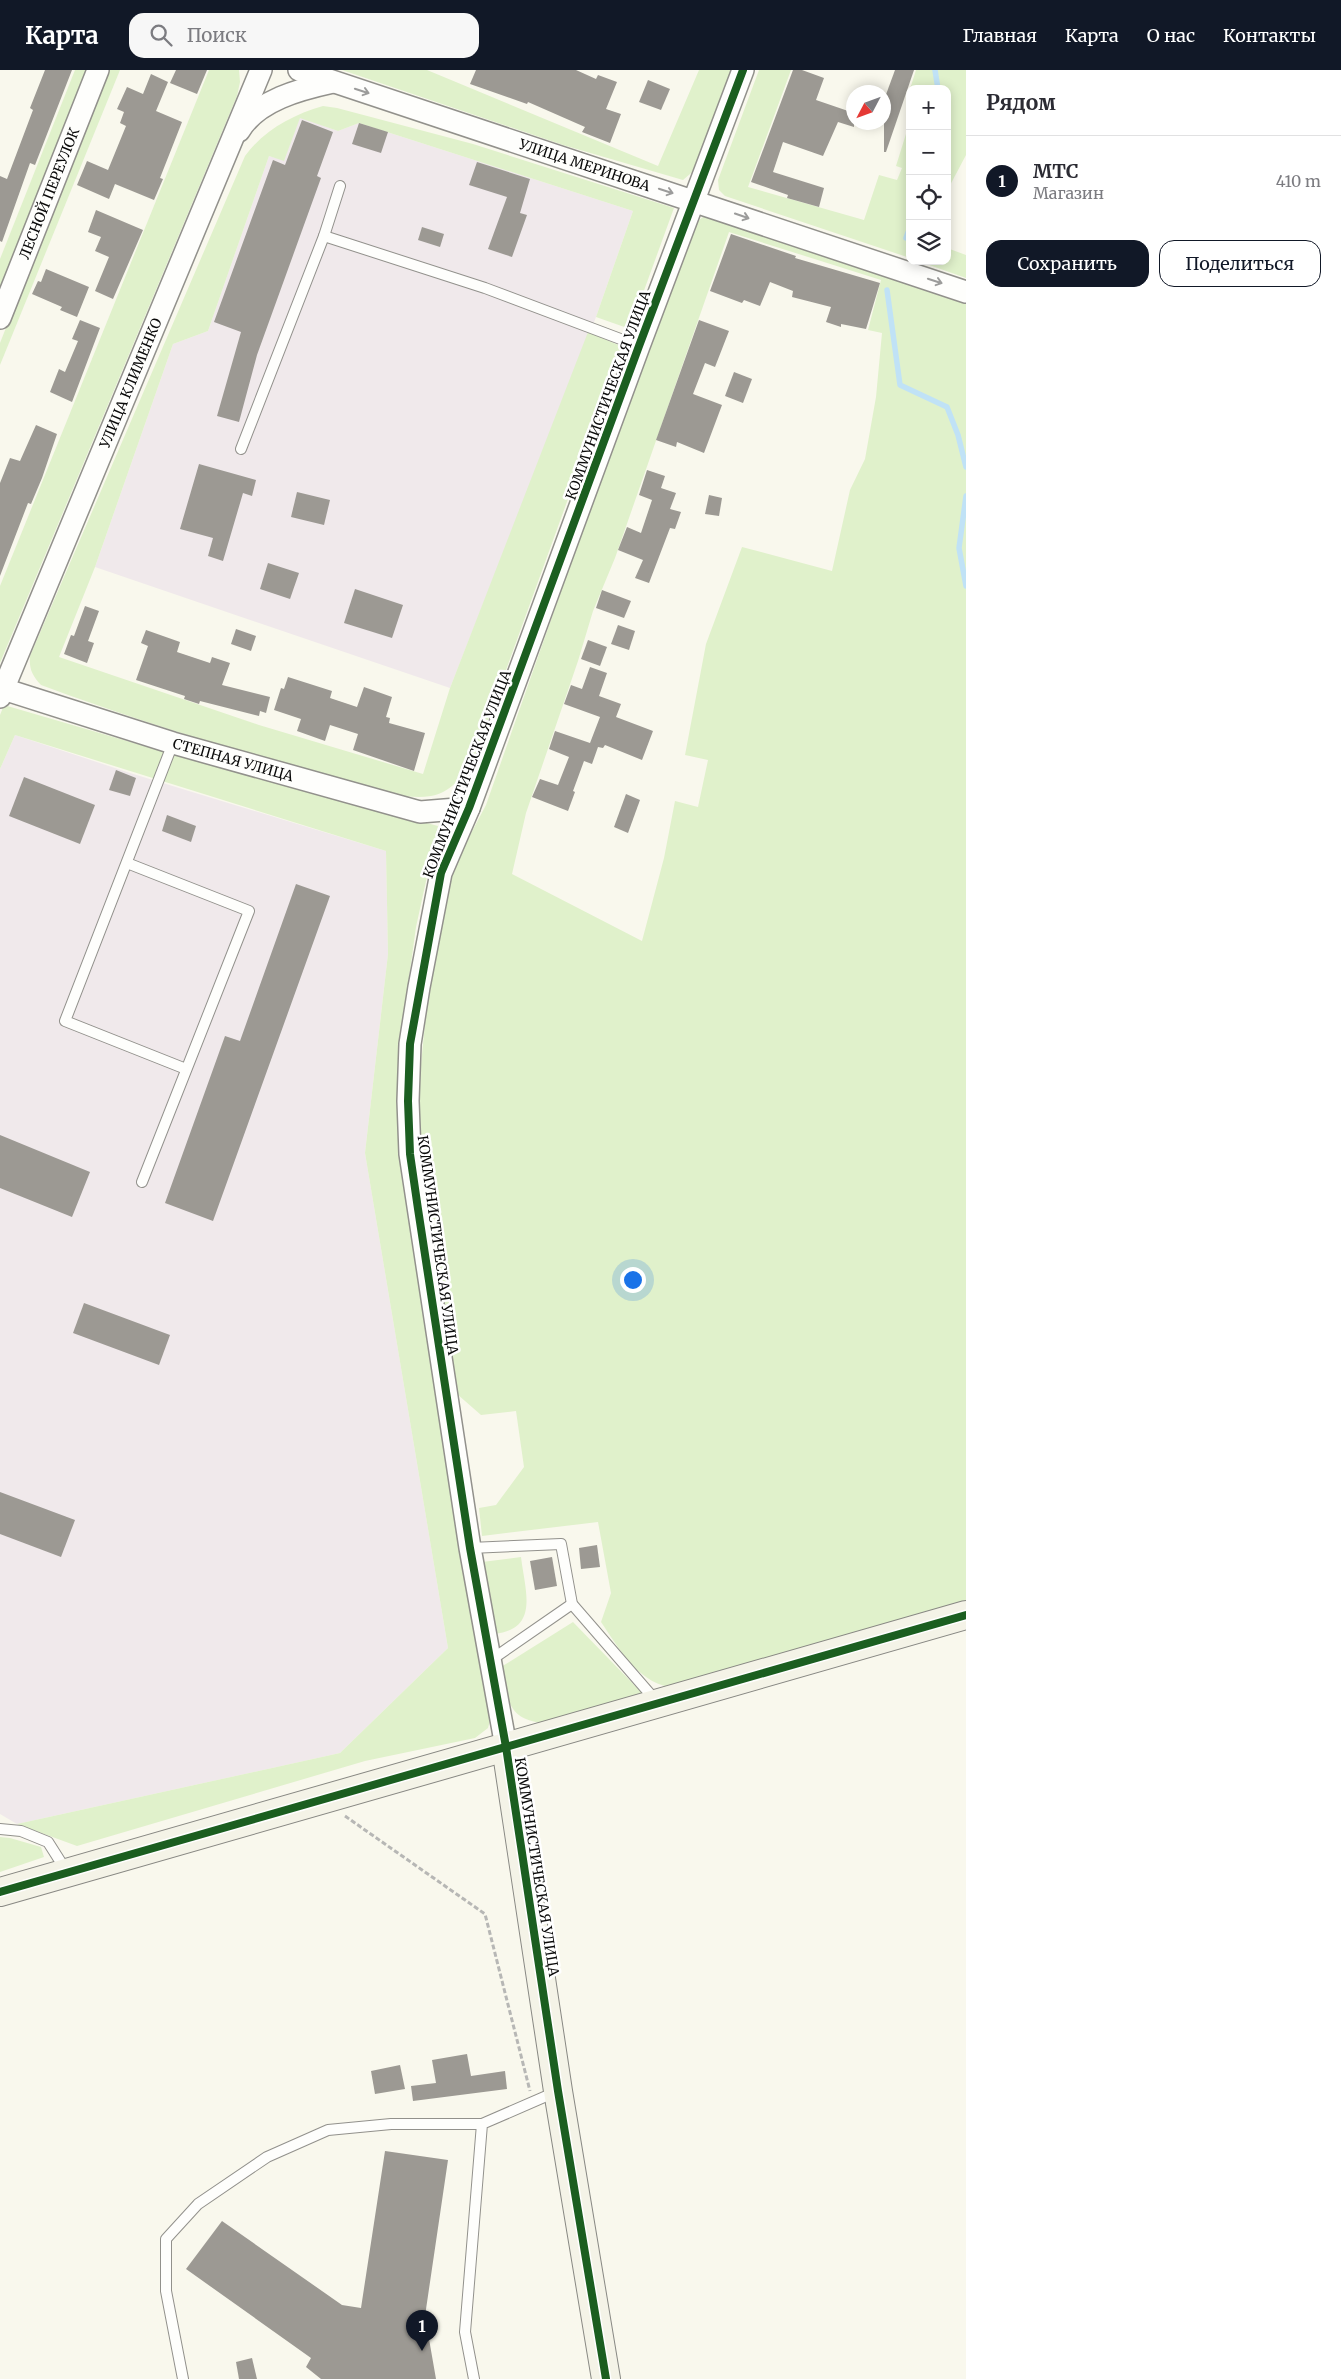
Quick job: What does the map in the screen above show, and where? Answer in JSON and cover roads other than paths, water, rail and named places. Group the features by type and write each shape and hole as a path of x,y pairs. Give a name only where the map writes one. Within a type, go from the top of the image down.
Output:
{"street":[{"name":"ЛЕСНОЙ ПЕРЕУЛОК","path":"0,318 98,70"},
{"name":"УЛИЦА КЛИМЕНКО","path":"1,691 261,70"},
{"name":"УЛИЦА МЕРИНОВА","path":"299,70 696,200 966,292"},
{"name":"КОММУНИСТИЧЕСКАЯ УЛИЦА","path":"606,2379 558,2091 506,1747 470,1548 415,1191 410,1154 408,1101 410,1044 441,873 469,808 639,346 744,70"},
{"path":"222,162 245,121 273,102 301,89 333,82"},
{"name":"СТЕПНАЯ УЛИЦА","path":"1,691 173,743 420,812 469,808"},
{"path":"0,1892 966,1615"}],"lane":[{"path":"241,448 324,236 340,186"},
{"path":"324,236 485,288 639,346"},
{"path":"173,743 65,1021 186,1069"},
{"path":"127,863 248,911 142,1182"},
{"path":"470,1548 561,1544 572,1604 658,1703"},
{"path":"490,1660 572,1604"},
{"path":"0,1830 21,1831 48,1842 68,1872"},
{"path":"183,2379 166,2291 166,2239 198,2204 268,2157 328,2130 391,2124 482,2124 558,2091"},
{"path":"474,2379 465,2332 482,2124"}],"waterway":[{"path":"935,70 937,85"},
{"path":"887,290 900,385 947,407 958,435 966,467"},
{"path":"966,496 959,548 966,586"}],"place":[{"name":"МТС","path":"422,2351"}]}
